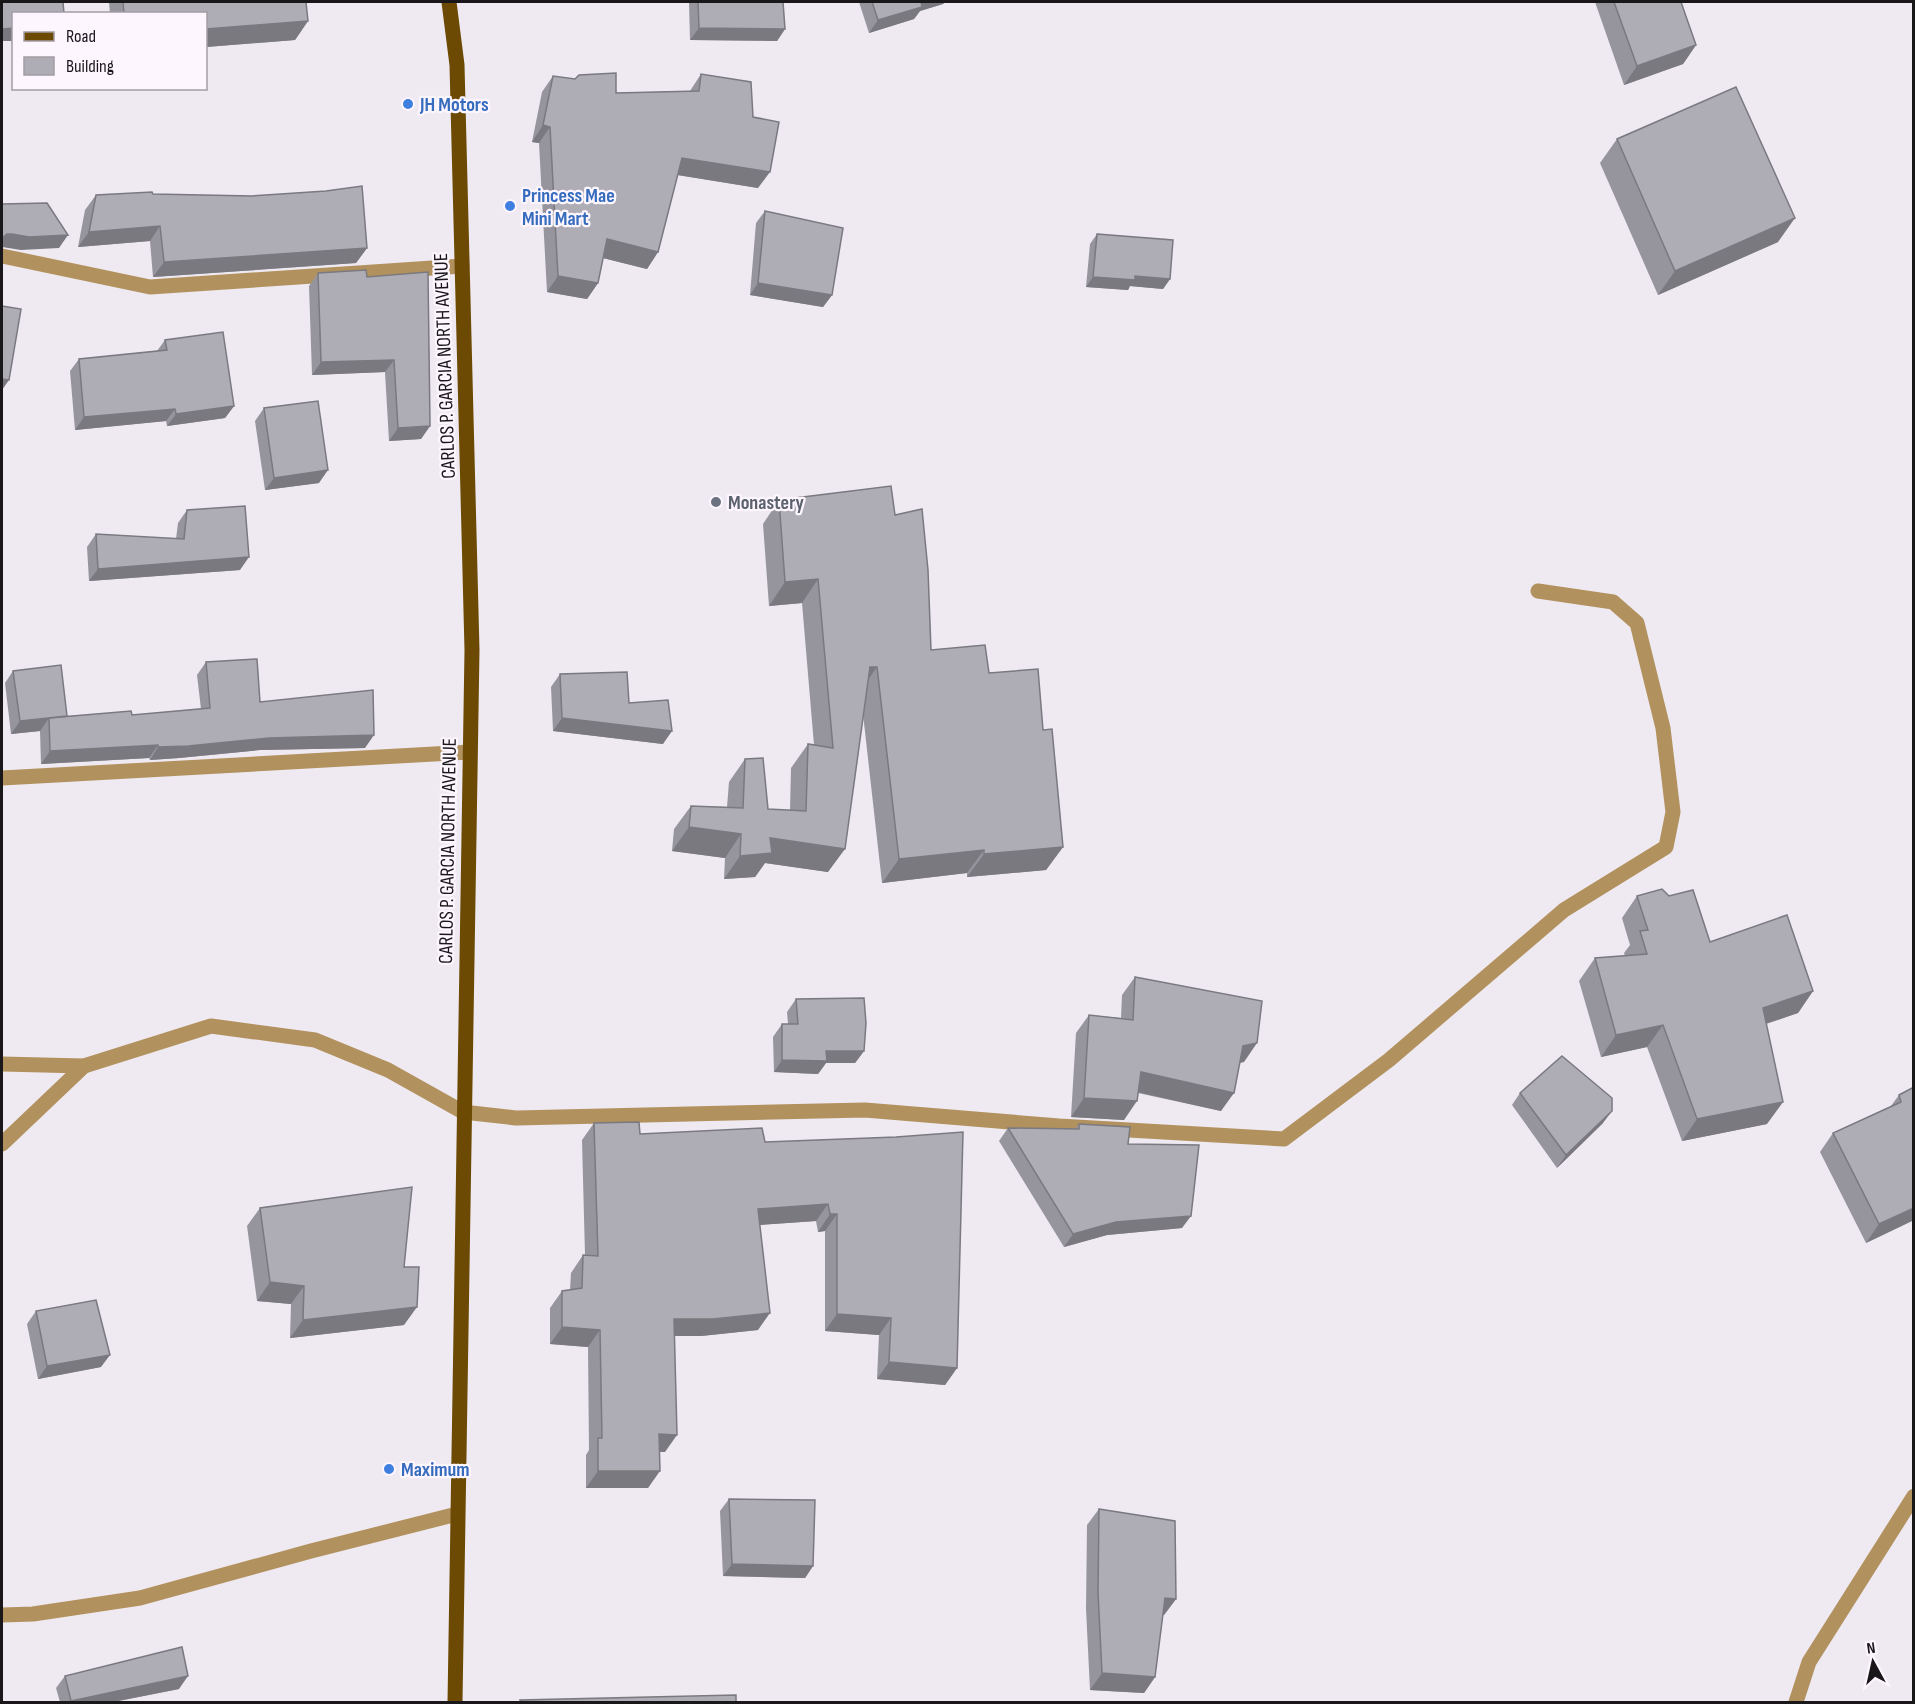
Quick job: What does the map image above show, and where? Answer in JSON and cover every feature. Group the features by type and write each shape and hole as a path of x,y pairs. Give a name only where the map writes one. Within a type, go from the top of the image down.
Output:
{"main road":[{"name":"CARLOS P. GARCIA NORTH AVENUE","path":"449,2 456,65 472,650 454,1702"}],"street":[{"path":"2,256 150,287 462,266"},
{"path":"2,1064 84,1066 211,1026 315,1040 388,1070 463,1112 516,1118 865,1110 1059,1126 1284,1139 1389,1060 1564,910 1666,847 1673,812 1663,728 1637,623 1613,602 1538,591"},
{"path":"2,778 470,752"},
{"path":"2,1144 84,1066"},
{"path":"1796,1702 1809,1662 1914,1496"},
{"path":"2,1615 33,1614 140,1598 458,1514"}],"building":[{"path":"2,2 63,2 64,12 12,12 12,28 2,29"},
{"path":"123,2 306,2 308,21 207,29 207,12 124,12"},
{"path":"698,2 783,2 785,29 699,28"},
{"path":"872,2 921,2 922,7 878,20"},
{"path":"1614,2 1681,2 1696,45 1637,66"},
{"path":"616,73 616,93 699,91 701,74 751,82 753,117 779,122 770,172 682,158 658,252 607,239 598,283 558,276 550,127 543,125 553,76 575,79 579,75"},
{"path":"1736,87 1795,218 1675,271 1617,139"},
{"path":"362,186 367,248 164,262 160,226 89,232 96,195 152,192 153,194 252,196"},
{"path":"47,203 68,235 29,237 7,234 2,238 2,204"},
{"path":"765,211 843,228 832,295 758,283"},
{"path":"1097,234 1173,240 1170,279 1135,276 1135,280 1093,277"},
{"path":"366,270 367,277 428,272 430,426 398,428 394,360 321,362 318,273"},
{"path":"2,306 21,309 9,380 2,379"},
{"path":"223,332 234,406 176,414 175,409 84,417 79,359 167,350 165,340"},
{"path":"318,401 328,470 274,478 264,408"},
{"path":"891,486 895,515 922,509 928,570 931,650 985,645 989,673 1038,669 1043,730 1052,729 1063,847 984,854 984,850 899,859 877,667 870,667 845,849 770,838 772,853 740,856 741,834 689,827 691,806 743,808 745,759 763,758 768,809 806,811 808,744 833,748 818,579 785,582 779,500"},
{"path":"245,506 249,557 98,569 96,534 184,539 187,510"},
{"path":"257,659 260,702 373,690 374,735 269,738 188,746 158,747 158,745 50,751 49,718 131,711 132,715 210,708 206,662"},
{"path":"61,665 67,716 20,721 13,671"},
{"path":"627,672 629,703 668,700 672,731 562,718 560,674"},
{"path":"1662,889 1669,896 1693,890 1710,942 1787,915 1813,991 1763,1008 1783,1102 1697,1119 1663,1025 1616,1035 1595,958 1647,954 1640,931 1648,930 1637,896"},
{"path":"1135,977 1262,1001 1257,1043 1243,1046 1234,1093 1141,1072 1137,1101 1084,1098 1089,1015 1133,1020"},
{"path":"864,998 866,1023 864,1051 826,1051 827,1061 782,1060 782,1024 798,1024 796,999"},
{"path":"1562,1056 1612,1098 1612,1111 1566,1155 1520,1093"},
{"path":"1914,1087 1914,1208 1879,1224 1833,1133 1901,1102 1899,1095"},
{"path":"639,1122 640,1134 762,1128 765,1142 963,1132 957,1368 889,1362 891,1318 837,1314 837,1214 830,1214 828,1204 758,1209 770,1313 713,1319 674,1319 677,1435 659,1434 660,1471 598,1471 598,1438 602,1438 600,1330 562,1327 562,1291 582,1288 583,1255 598,1256 594,1123"},
{"path":"1079,1124 1130,1127 1128,1144 1199,1145 1191,1216 1116,1222 1073,1234 1008,1128 1079,1129"},
{"path":"412,1187 404,1267 419,1267 417,1307 303,1320 304,1286 270,1282 260,1208"},
{"path":"96,1300 110,1355 47,1366 36,1311"},
{"path":"729,1499 815,1500 813,1566 732,1564"},
{"path":"1099,1509 1175,1521 1176,1599 1165,1598 1155,1677 1102,1673 1098,1592"},
{"path":"182,1647 188,1676 71,1701 65,1676"},
{"path":"736,1695 736,1702 521,1702 520,1700"}],"place":[{"name":"JH Motors","path":"408,104"},
{"name":"Princess Mae Mini Mart","path":"510,206"},
{"name":"Monastery","path":"716,502"},
{"name":"Maximum","path":"389,1469"}]}
